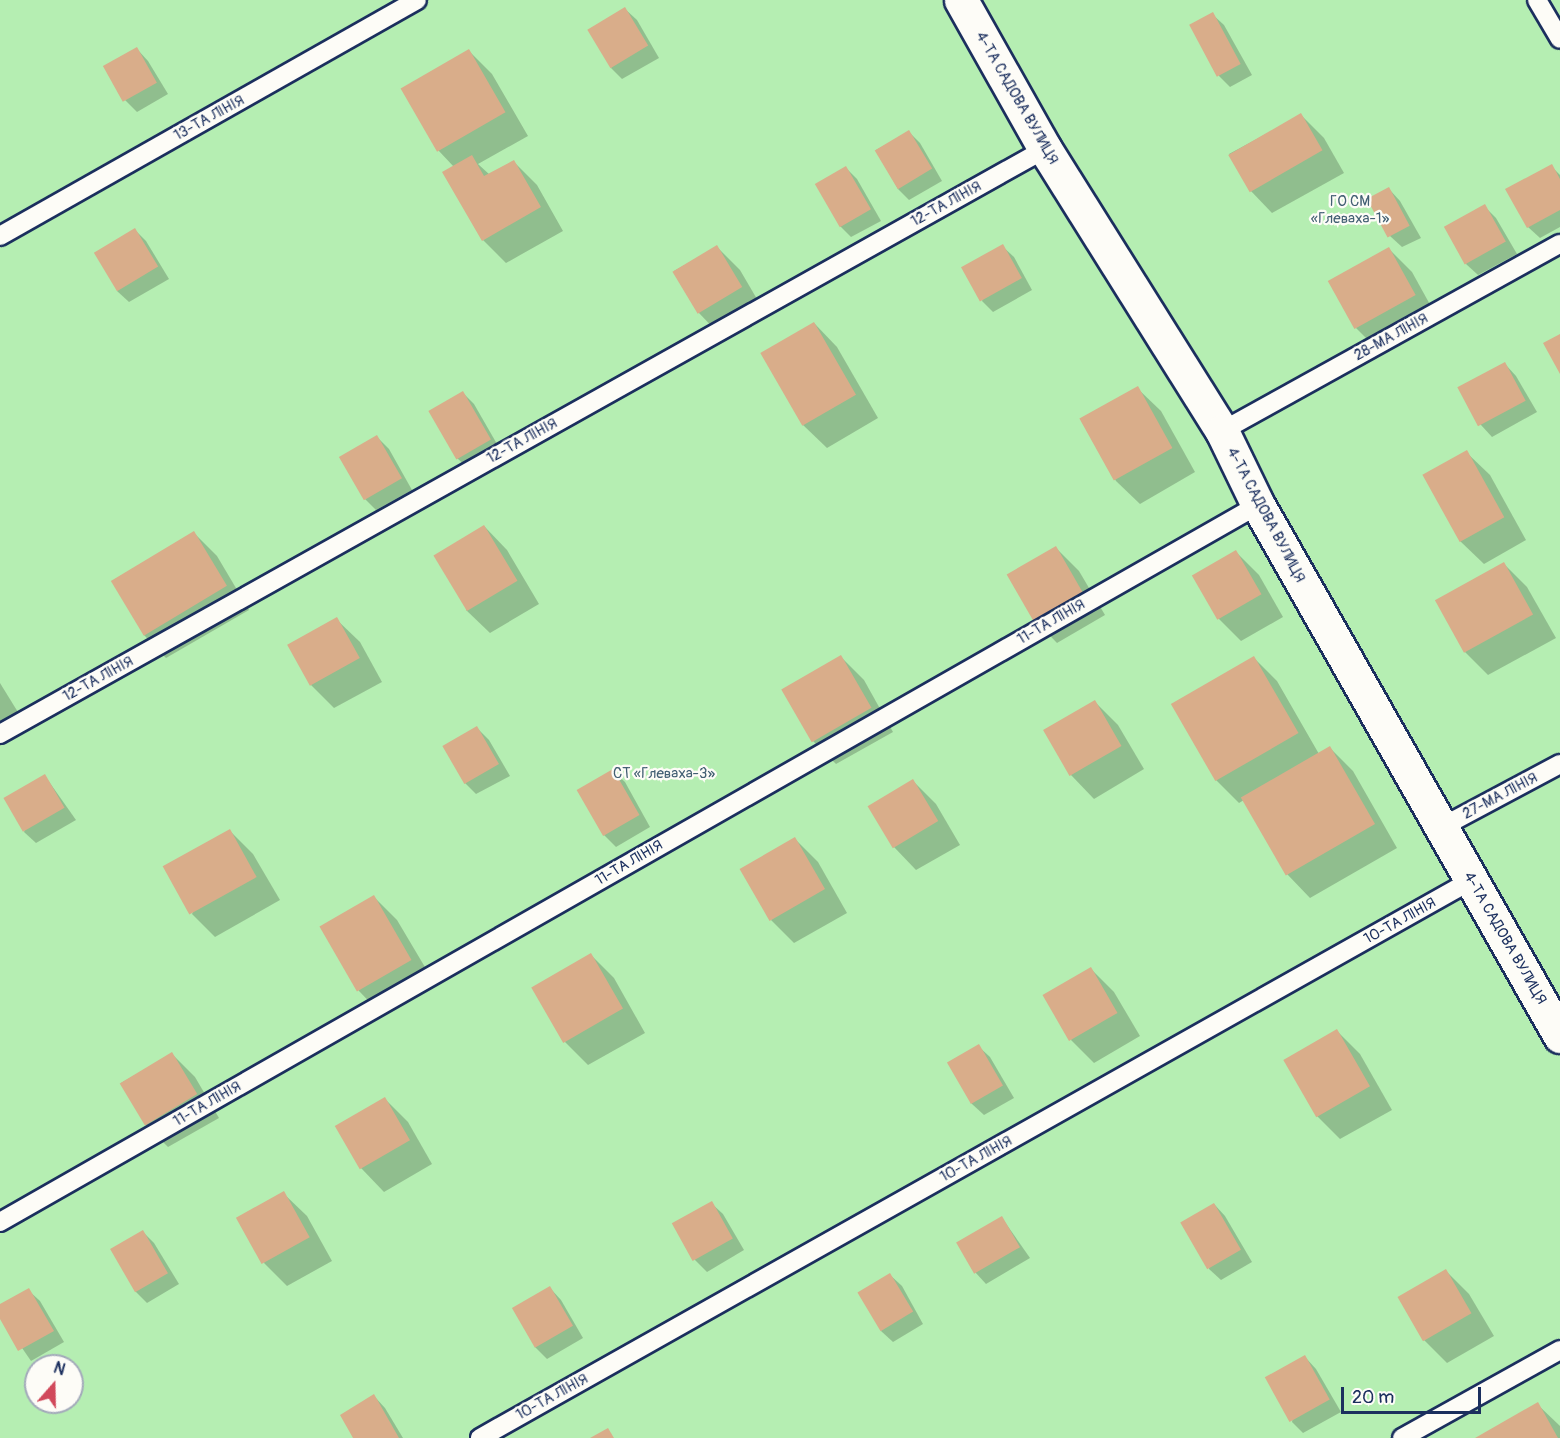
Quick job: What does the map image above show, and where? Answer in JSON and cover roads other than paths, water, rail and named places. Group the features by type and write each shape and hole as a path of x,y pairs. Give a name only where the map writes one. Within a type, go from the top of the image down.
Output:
{"street":[{"name":"4-ТА САДОВА ВУЛИЦЯ","path":"961,0 1045,149 1222,430 1258,505 1560,1036"}],"lane":[{"name":"13-ТА ЛІНІЯ","path":"0,236 417,0"},
{"path":"1537,0 1560,39"},
{"name":"12-ТА ЛІНІЯ","path":"0,734 1045,149"},
{"name":"28-МА ЛІНІЯ","path":"1222,430 1560,244"},
{"name":"11-ТА ЛІНІЯ","path":"0,1222 1258,505"},
{"name":"27-МА ЛІНІЯ","path":"1440,828 1560,764"},
{"name":"10-ТА ЛІНІЯ","path":"480,1438 1472,880"},
{"path":"1402,1438 1560,1350"}],"park label":[{"name":"ГО СМ «Глеваха-1»","path":"1350,210"},
{"name":"СТ «Глеваха-3»","path":"664,774"}]}
